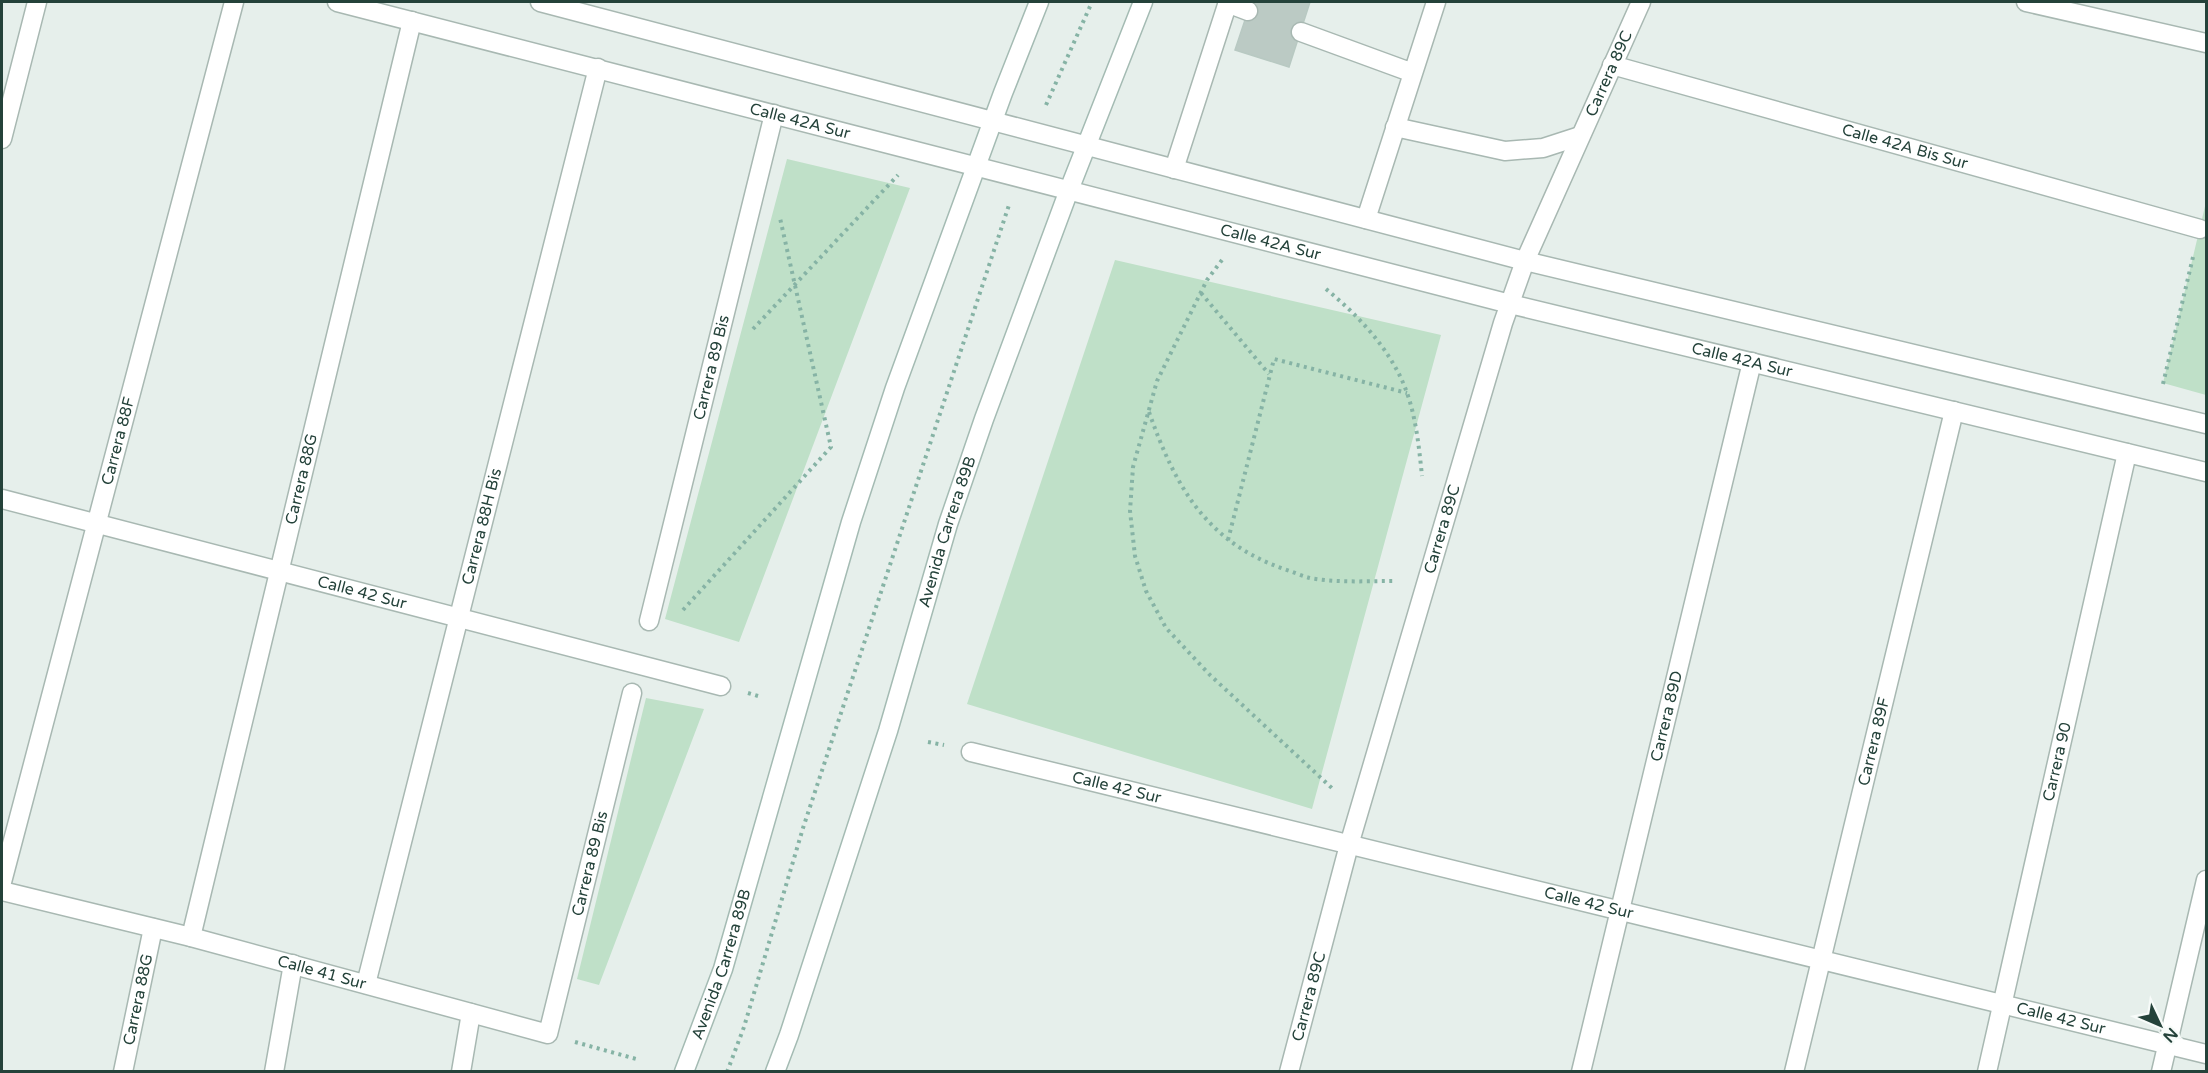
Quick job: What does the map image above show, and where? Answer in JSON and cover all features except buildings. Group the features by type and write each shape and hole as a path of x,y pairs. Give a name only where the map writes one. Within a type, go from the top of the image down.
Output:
{"street":[{"path":"2,139 37,2"},
{"name":"Carrera 88F","path":"2,882 234,2"},
{"name":"Calle 42A Sur","path":"337,2 1510,304 2206,472"},
{"path":"540,2 1525,261 2206,424"},
{"name":"Avenida Carrera 89B","path":"684,1071 723,969 855,510 895,388 1039,2"},
{"name":"Avenida Carrera 89B","path":"775,1071 789,1035 888,731 948,524 984,419 1069,190 1143,2"},
{"path":"1174,169 1228,2 1248,10"},
{"path":"1366,219 1436,2"},
{"name":"Carrera 89C","path":"1288,1071 1349,845 1510,304 1525,261 1641,2"},
{"path":"2026,2 2206,43"},
{"name":"Carrera 88G","path":"191,937 412,21"},
{"path":"1301,32 1413,73"},
{"name":"Calle 42A Bis Sur","path":"1612,66 2200,229"},
{"name":"Carrera 88H Bis","path":"366,984 598,68"},
{"name":"Carrera 89 Bis","path":"649,621 774,114"},
{"path":"1395,128 1505,151 1543,148 1580,136"},
{"name":"Carrera 89D","path":"1581,1071 1752,362"},
{"name":"Carrera 89F","path":"1794,1071 1954,411"},
{"name":"Carrera 90","path":"1987,1071 2127,453"},
{"name":"Calle 42 Sur","path":"2,499 721,686"},
{"name":"Carrera 89 Bis","path":"548,1034 632,693"},
{"name":"Calle 42 Sur","path":"971,752 2206,1054"},
{"path":"2161,1071 2206,880"},
{"name":"Calle 41 Sur","path":"2,891 191,937 548,1034"},
{"name":"Carrera 88G","path":"123,1071 153,928"},
{"path":"274,1071 292,964"},
{"path":"461,1071 471,1013"}],"path":[{"path":"1047,104 1092,2"},
{"path":"747,335 903,170"},
{"path":"727,1071 744,1027 803,828 1011,199"},
{"path":"675,618 831,447 780,218"},
{"path":"2157,412 2200,229"},
{"path":"1227,254 1201,293 1157,381 1133,466 1130,511 1135,556 1146,591 1166,628 1210,675 1334,790"},
{"path":"1323,287 1353,314 1392,363 1407,393 1413,414 1422,476"},
{"path":"1201,293 1270,375"},
{"path":"1227,540 1274,359 1407,393"},
{"path":"1148,411 1161,447 1178,482 1201,515 1227,540 1269,564 1309,578 1393,581"},
{"path":"548,1034 640,1060"}],"green space":[{"path":"787,159 910,188 739,642 665,619"},
{"path":"2206,202 2206,395 2163,383"},
{"path":"1115,260 1441,335 1312,809 967,704"},
{"path":"646,698 704,709 599,985 577,979"}]}
